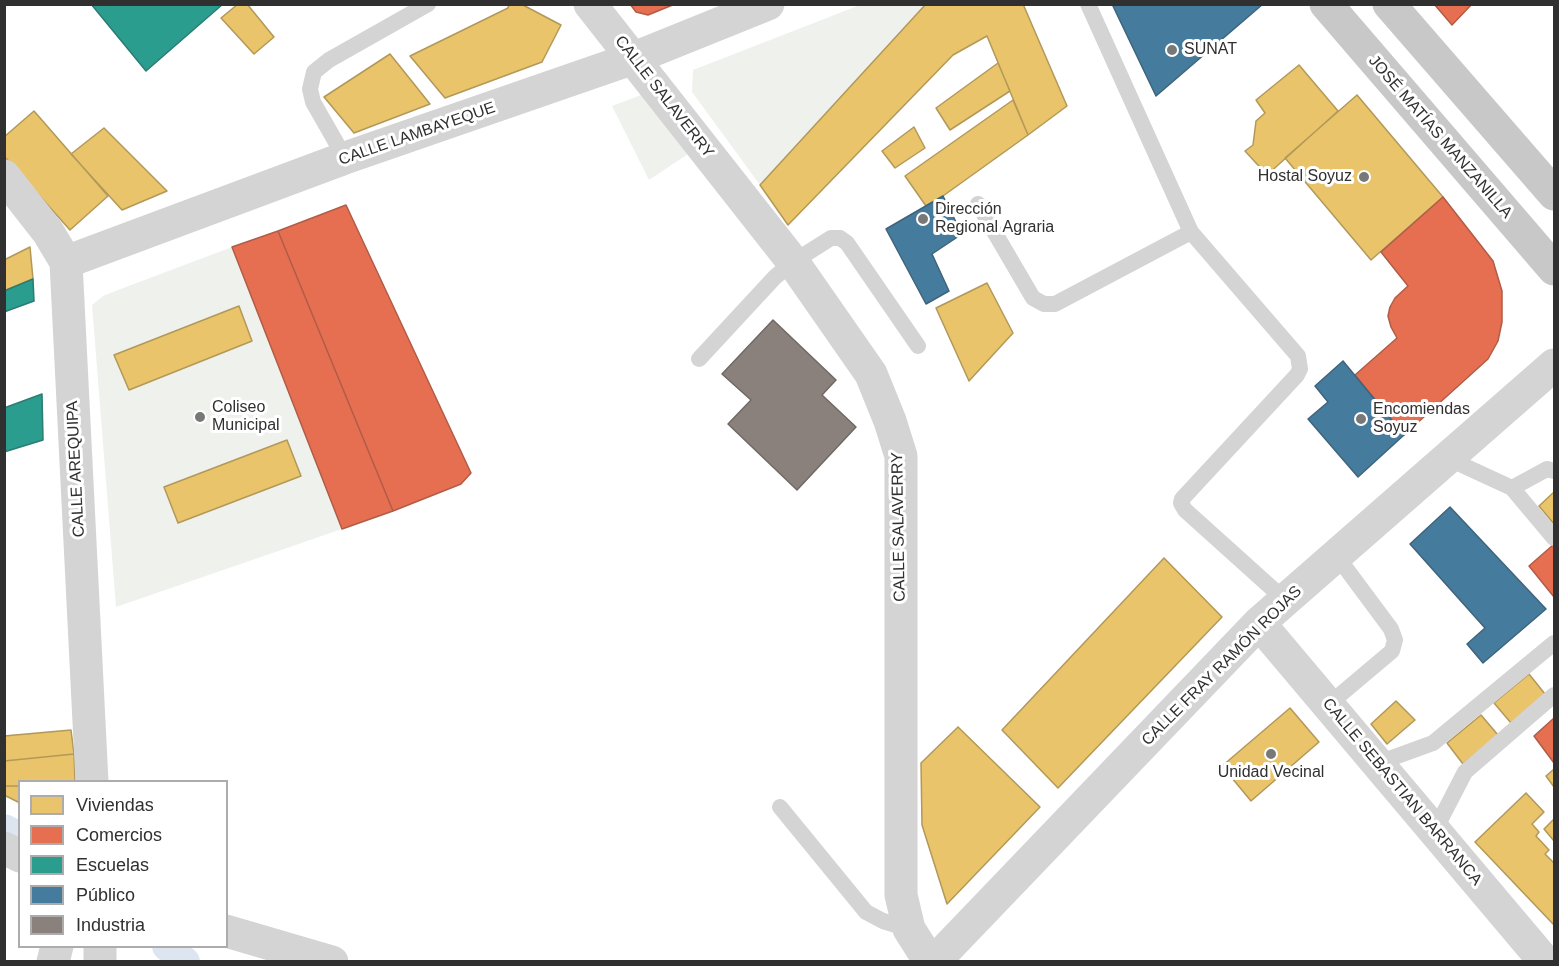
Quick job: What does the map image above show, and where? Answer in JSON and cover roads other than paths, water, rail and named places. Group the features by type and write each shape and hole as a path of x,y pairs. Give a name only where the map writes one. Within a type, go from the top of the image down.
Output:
{"main road":[{"name":"JOSÉ MATÍAS MANZANILLA","path":"1326,4 1554,269"},
{"path":"1389,4 1554,194"}],"street":[{"name":"CALLE SALAVERRY","path":"590,4 793,262 871,374 890,421 900,456 901,895 909,929 932,962"},
{"name":"CALLE LAMBAYEQUE","path":"66,262 345,158 634,58 768,4"},
{"name":"CALLE AREQUIPA","path":"4,176 48,232 66,262 92,780"},
{"name":"CALLE FRAY RAMÓN ROJAS","path":"932,962 1259,623 1554,365"},
{"name":"CALLE SEBASTIAN BARRANCA","path":"1259,623 1545,962"},
{"path":"4,848 18,855"},
{"path":"228,932 332,962"}],"lane":[{"path":"345,158 313,102 310,89 314,72 329,60 428,4"},
{"path":"1088,4 1191,232 1298,356 1300,369 1297,375 1182,499 1181,506 1285,600"},
{"path":"978,204 1033,298 1044,304 1055,304 1191,232"},
{"path":"699,359 775,277 793,262 831,238 840,238 847,243 918,346"},
{"path":"1447,458 1512,488 1554,538"},
{"path":"1512,488 1552,467"},
{"path":"1328,705 1392,651 1395,640 1391,629 1336,555"},
{"path":"1378,763 1433,743 1554,643"},
{"path":"1435,830 1465,772 1554,695"},
{"path":"780,807 866,912 883,921 909,929"}],"waterway":[{"path":"4,829 18,836"},
{"path":"169,948 185,962"}],"place":[{"name":"SUNAT","path":"1172,50"},
{"name":"Hostal Soyuz","path":"1364,177"},
{"name":"Dirección Regional Agraria","path":"923,219"},
{"name":"Coliseo Municipal","path":"200,417"},
{"name":"Encomiendas Soyuz","path":"1361,419"},
{"name":"Unidad Vecinal","path":"1271,754"}]}
